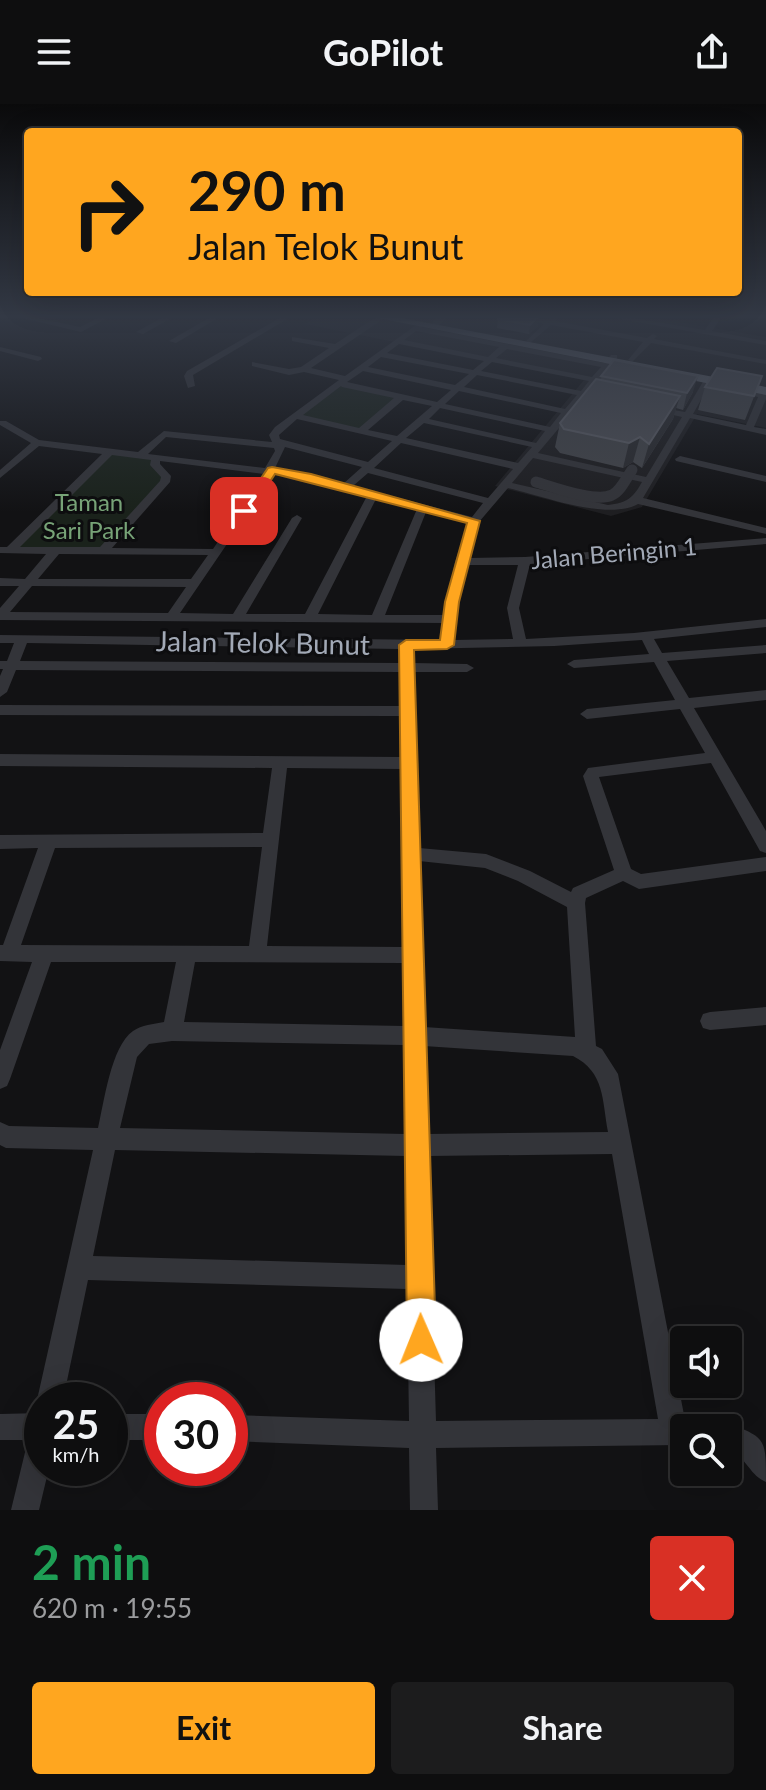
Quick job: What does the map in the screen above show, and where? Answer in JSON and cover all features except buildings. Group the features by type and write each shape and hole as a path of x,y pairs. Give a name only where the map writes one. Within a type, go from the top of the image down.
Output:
{"highway":[{"path":"689,381 765,392"},
{"path":"718,381 765,392"}],"street":[{"path":"189,381 191,386"},
{"path":"173,615 270,470 280,444 274,433 345,381 401,397 552,430"},
{"path":"422,381 567,412"},
{"path":"346,487 465,381"},
{"path":"513,381 613,400"},
{"path":"447,645 461,562 474,521 593,381"},
{"path":"631,503 650,481 705,384"},
{"path":"749,428 762,410 765,392"},
{"path":"359,432 401,397"},
{"path":"643,406 766,432"},
{"path":"295,416 398,440 608,508 631,503 766,531"},
{"path":"422,420 650,481"},
{"path":"3,423 37,443 270,470 474,521"},
{"path":"141,455 164,434 280,444 490,502"},
{"path":"0,475 37,443"},
{"path":"4,550 111,451"},
{"path":"102,552 165,482 166,476 155,465 156,456"},
{"path":"680,459 766,479"},
{"path":"512,476 592,496 609,496 614,494 632,470"},
{"path":"310,617 373,494"},
{"path":"377,618 423,507"},
{"path":"238,616 297,518"},
{"name":"Jalan Beringin 1","path":"461,562 525,561 766,541"},
{"path":"4,550 216,552"},
{"path":"0,616 55,551"},
{"path":"520,643 513,608 525,561"},
{"path":"0,582 195,583"},
{"path":"0,616 451,619"},
{"name":"Jalan Telok Bunut","path":"0,639 447,645 646,636 766,623"},
{"path":"646,636 716,757 760,825 766,846"},
{"path":"0,692 6,665 23,638"},
{"path":"406,645 413,854 424,1510"},
{"path":"574,664 766,649"},
{"path":"6,665 467,668"},
{"path":"587,714 766,695"},
{"path":"0,710 409,711"},
{"path":"716,757 593,772 591,776 624,873 639,882 766,864"},
{"path":"0,760 410,763"},
{"path":"257,955 280,762"},
{"path":"0,842 271,840"},
{"path":"49,841 4,954 414,955"},
{"path":"413,854 486,861 524,876 576,903"},
{"path":"624,873 579,893 576,903 586,1049 608,1074 675,1414"},
{"path":"0,1079 44,954"},
{"path":"172,1031 187,954"},
{"path":"710,1021 766,1016"},
{"path":"54,1382 105,1138 128,1049 136,1039 146,1033 172,1031 415,1036 586,1049"},
{"path":"0,1133 6,1137 417,1145 622,1143"},
{"path":"78,1268 420,1277"},
{"path":"0,1427 24,1426"},
{"path":"248,1429 423,1435 670,1432"},
{"path":"742,1441 749,1444 766,1468"},
{"path":"25,1510 31,1486"}],"shaded area":[{"path":"583,381 766,381 766,428 697,414 642,507 611,516 495,486"}],"green space":[{"path":"342,384 401,397 359,432 295,416"},
{"name":"Taman Sari Park","path":"110,452 155,457 165,476 103,551 11,550"}],"route":[{"path":"244,511 272,470 307,476 474,521 452,602 447,645 406,645 413,854 421,1340"}]}
